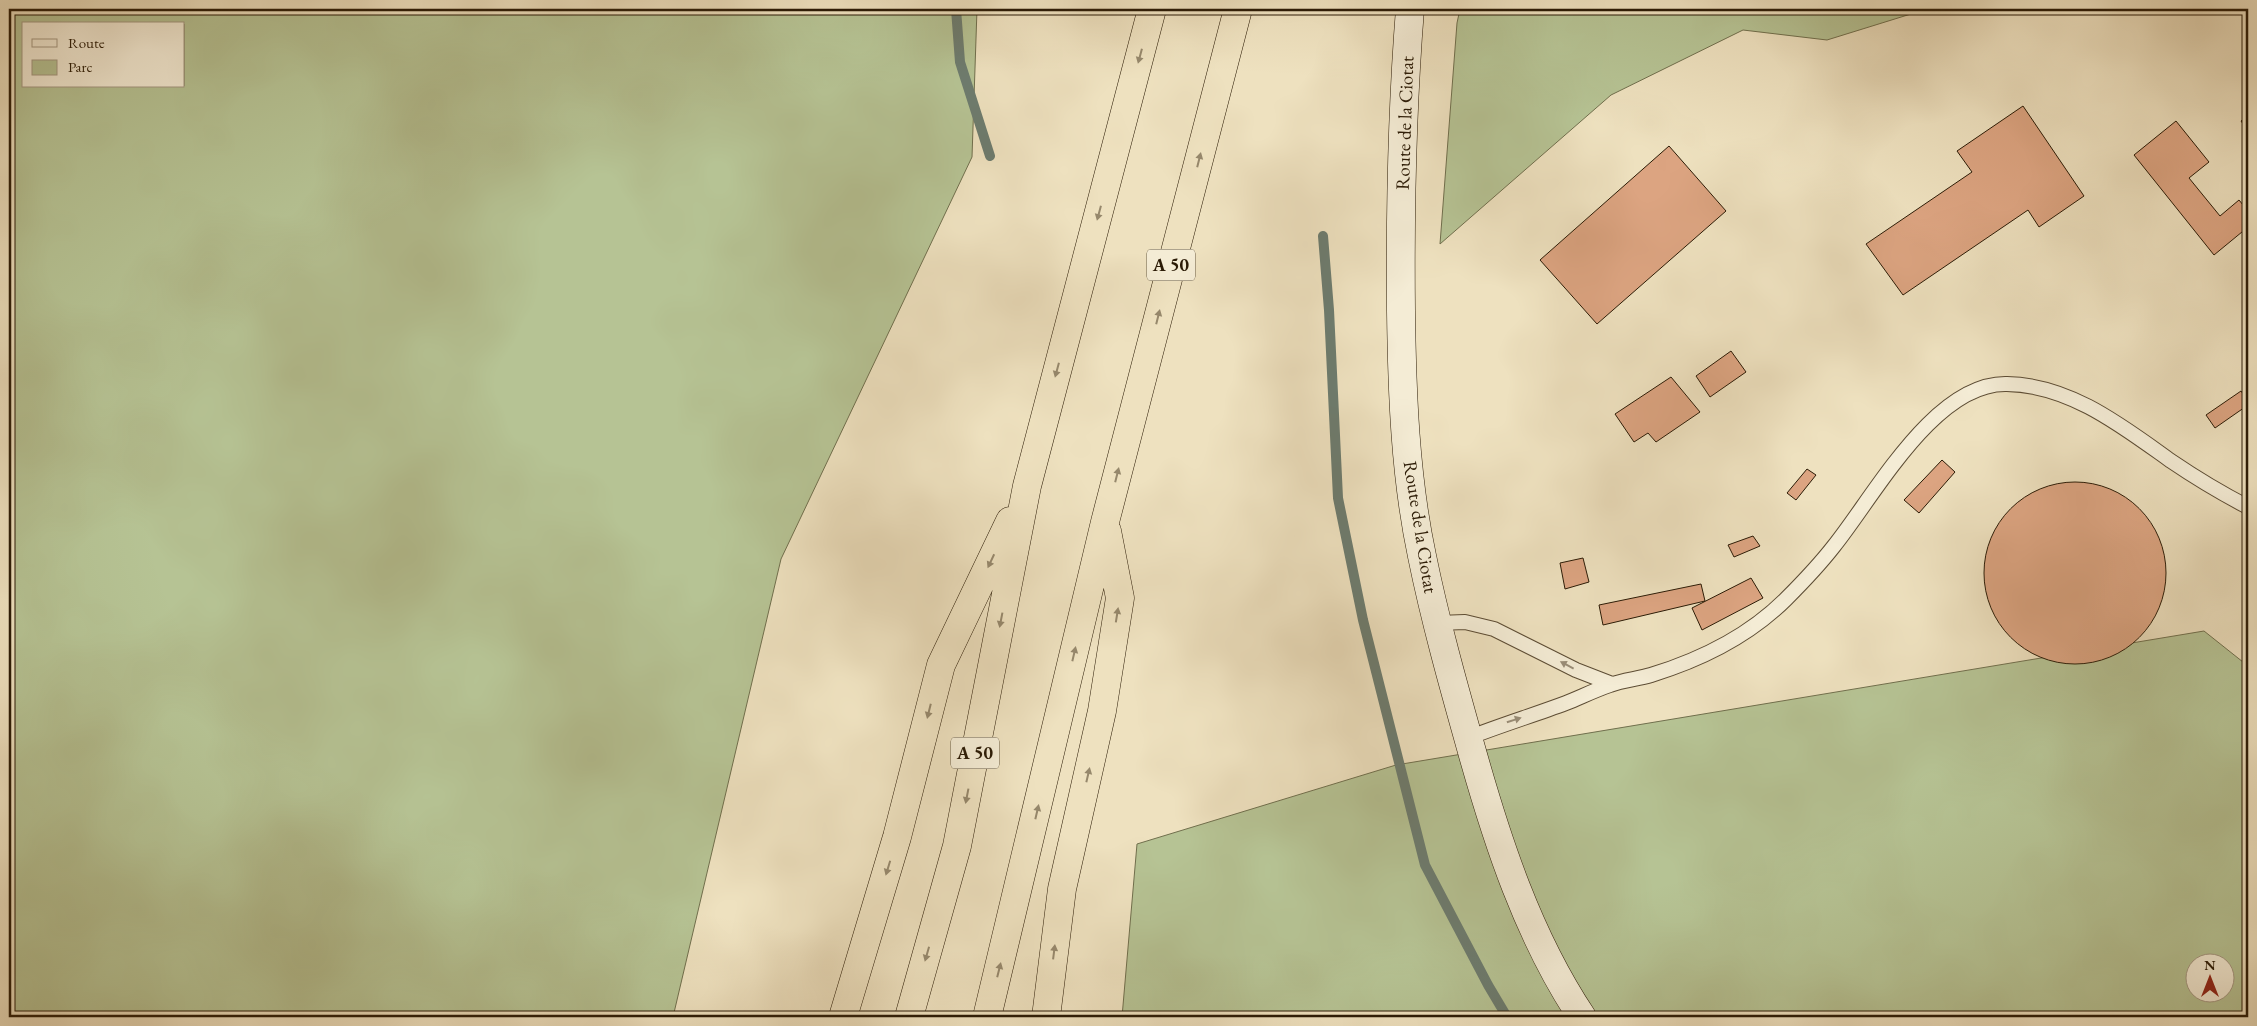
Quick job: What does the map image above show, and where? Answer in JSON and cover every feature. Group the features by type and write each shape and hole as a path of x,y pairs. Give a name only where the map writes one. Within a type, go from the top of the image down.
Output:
{"highway":[{"name":"A 50","path":"909,1017 957,846 1027,486 1152,9"},
{"name":"A 50","path":"987,1017 1105,522 1238,9"},
{"path":"843,1017 897,836 941,665 1027,486"},
{"path":"1046,1017 1062,889 1102,711 1120,598 1105,522"}],"main road":[{"name":"Route de la Ciotat","path":"1410,9 1400,233 1402,378 1410,471 1422,554 1438,623 1487,805 1513,879 1542,948 1582,1017"}],"lane":[{"path":"1468,738 1570,702 1612,684 1651,675 1699,657 1744,632 1785,600 1834,547 1885,476 1935,416 1953,401 1976,388 2005,384 2038,386 2077,401 2124,426 2214,489 2248,507"},
{"path":"1438,623 1466,622 1494,628 1576,670 1612,684"}],"green space":[{"path":"9,9 977,9 972,157 781,559 673,1017 9,1017"},
{"path":"1460,9 1927,9 1827,40 1743,30 1611,95 1440,244 1457,23"},
{"path":"2204,631 2248,666 2248,1017 1122,1017 1137,844 1396,765"}],"building":[{"path":"2023,106 2084,196 2039,227 2028,210 1903,295 1866,244 1972,172 1957,151"},
{"path":"2248,116 2248,131 2241,121"},
{"path":"2176,121 2209,162 2189,178 2220,216 2239,200 2248,211 2248,227 2214,255 2134,155"},
{"path":"1669,146 1726,211 1597,324 1540,260"},
{"path":"1731,351 1746,372 1710,397 1696,376"},
{"path":"1671,377 1700,412 1656,442 1648,433 1634,442 1615,414"},
{"path":"2241,391 2248,401 2248,405 2215,428 2206,415"},
{"path":"1942,460 1955,472 1919,513 1904,500"},
{"path":"1807,469 1816,475 1796,500 1787,493"},
{"path":"2084,482 2093,483 2118,492 2140,508 2156,530 2165,555 2165,591 2156,616 2140,638 2118,654 2102,660 2084,664 2066,664 2057,663 2032,654 2017,644 2004,631 1994,616 1985,591 1984,564 1985,555 1994,530 2004,515 2017,502 2032,492 2057,483"},
{"path":"1753,536 1760,546 1734,557 1728,545"},
{"path":"1583,558 1589,582 1565,589 1560,563"},
{"path":"1751,578 1763,598 1702,630 1692,608"},
{"path":"1701,584 1705,601 1603,625 1599,605"}],"waterway":[{"path":"956,9 960,62 990,156"},
{"path":"1323,236 1329,310 1338,498 1363,620 1425,865 1488,985 1507,1017"}]}
